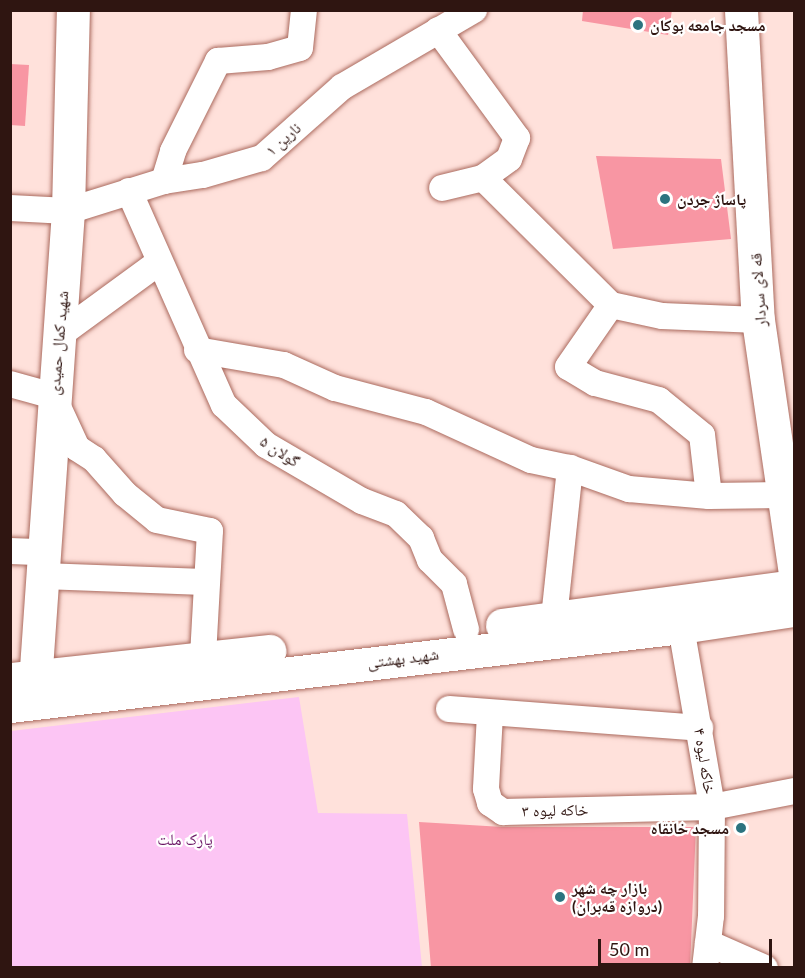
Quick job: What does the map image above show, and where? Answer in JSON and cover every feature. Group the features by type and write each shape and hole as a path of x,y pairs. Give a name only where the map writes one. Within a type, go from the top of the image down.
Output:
{"main road":[{"name":"شهید کمال حمیدی","path":"22,691 43,564 53,396 68,211 73,10"},
{"name":"قه لای سردار","path":"741,10 758,320 795,568"},
{"name":"شهید بهشتی","path":"22,691 203,658 466,629 795,586"},
{"name":"شهید بهشتی","path":"22,691 681,627 795,610"}],"street":[{"path":"164,181 173,151 218,61 268,57 300,48 304,10"},
{"name":"نارین ۱","path":"68,211 164,181 203,175 262,158 342,87 474,10"},
{"path":"438,30 517,138 509,159 483,177 442,188"},
{"path":"483,177 610,305 662,316 758,320"},
{"name":"گولان ۵","path":"129,191 197,350 224,405 266,445 363,501 396,514 421,538 430,560 454,584 466,629"},
{"path":"10,208 68,211"},
{"path":"58,336 159,262"},
{"path":"610,305 568,367 596,383 659,400 702,435 710,496"},
{"path":"197,350 284,365 336,388 426,412 531,460 570,468 630,489 710,496 784,495"},
{"path":"10,384 53,396 77,448 94,459 125,494 157,520 210,531 205,582 203,658"},
{"path":"554,618 570,468"},
{"path":"10,552 43,564 205,582"},
{"name":"خاکه لیوه ۴","path":"681,627 712,807 706,955"},
{"path":"449,709 490,714 700,728"},
{"name":"خاکه لیوه ۳","path":"490,714 486,789 496,809 503,812 712,807"},
{"path":"712,807 795,791"},
{"path":"706,955 765,968"}],"green space":[{"name":"پارک ملت","path":"299,697 318,813 407,814 422,967 11,967 11,731"}],"building":[{"name":"مسجد جامعه بوکان","path":"583,10 672,10 668,35 582,21"},
{"path":"10,64 29,65 25,126 10,125"},
{"name":"پاساژ جردن","path":"596,156 721,159 731,239 613,249"},
{"name":"بازار چه شهر (دروازه قه‌بران)","path":"419,822 503,827 696,827 690,968 431,968"}],"place":[{"name":"مسجد جامعه بوکان","path":"638,25"},
{"name":"پاساژ جردن","path":"665,199"},
{"name":"مسجد خانقاه","path":"741,828"},
{"name":"بازار چه شهر (دروازه قه‌بران)","path":"560,897"}]}
